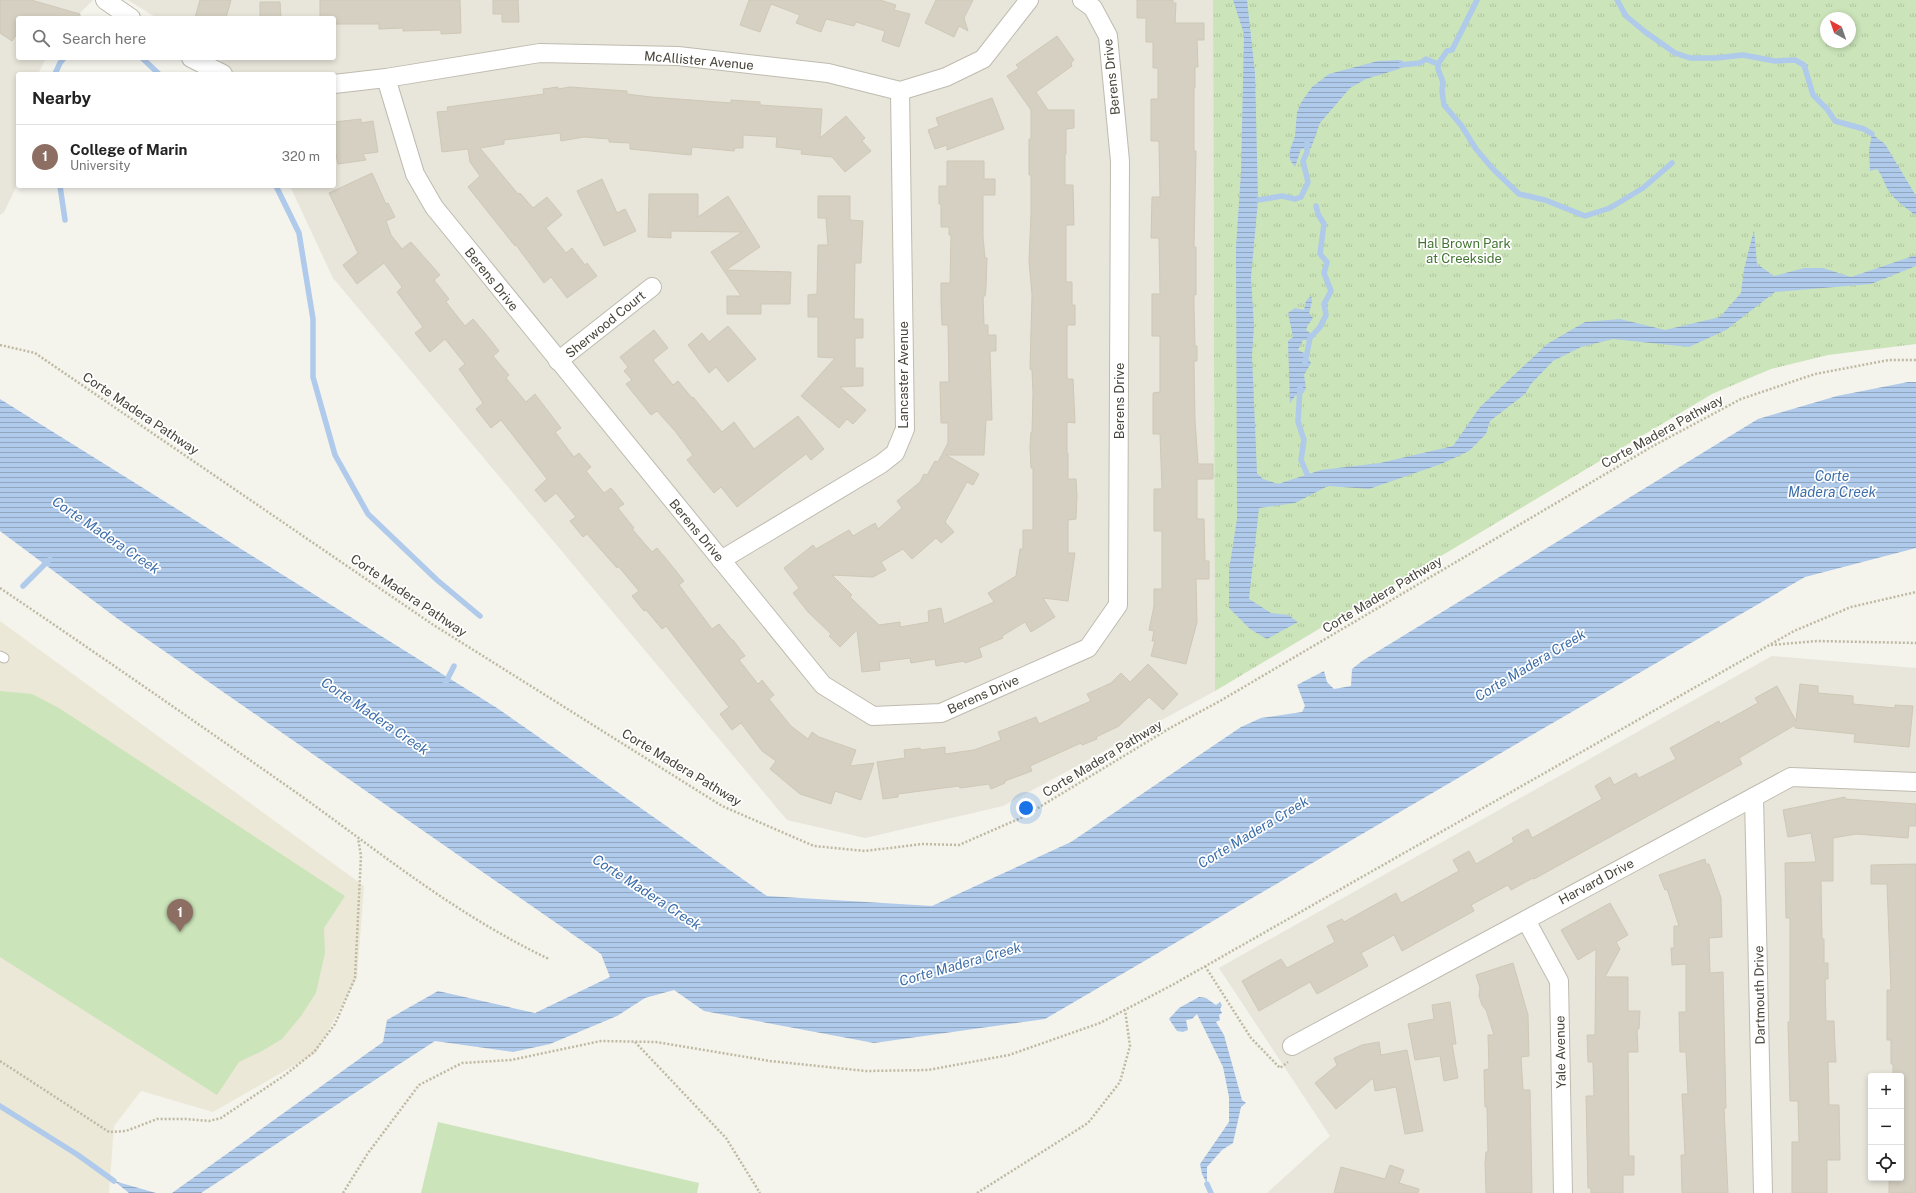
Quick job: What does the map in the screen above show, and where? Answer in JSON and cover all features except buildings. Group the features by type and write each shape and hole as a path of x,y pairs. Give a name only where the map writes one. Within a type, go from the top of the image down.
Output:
{"street":[{"path":"105,0 128,16"},
{"path":"900,91 946,77 983,59 1029,0"},
{"name":"Berens Drive","path":"386,78 415,174 434,207 823,685 873,716 941,712 1088,648 1118,605 1120,160 1108,36 1094,8 1082,0"},
{"name":"McAllister Avenue","path":"336,84 386,78 540,53 678,56 828,73 900,91"},
{"path":"196,60 219,72"},
{"name":"Lancaster Avenue","path":"721,560 881,464 895,453 905,429 900,91"},
{"name":"Sherwood Court","path":"558,361 652,287"},
{"name":"Harvard Drive","path":"1292,1046 1791,776 1916,782"},
{"name":"Dartmouth Drive","path":"1754,797 1763,1193"},
{"name":"Yale Avenue","path":"1526,920 1559,981 1563,1193"}],"path":[{"name":"Corte Madera Pathway","path":"0,345 35,353 432,624 722,806 814,846 865,851 922,844 959,845 1023,818 1170,728 1220,701 1632,458 1741,398 1815,374 1889,360 1916,360"},
{"path":"0,588 169,702 477,920 516,943 548,959"},
{"path":"343,1193 368,1152 419,1085 462,1063 511,1060 601,1041 656,1042 770,1061 866,1071 928,1070 1009,1056 1100,1023 1205,966 1794,631 1851,607 1916,592"},
{"path":"1768,645 1817,641 1916,643"},
{"path":"0,1061 109,1132 126,1131 157,1119 209,1121 221,1118 285,1075 314,1052 335,1024 355,978 361,856 358,837"},
{"path":"1205,966 1251,1038 1280,1068 1288,1063 1292,1046"},
{"path":"977,1193 1088,1123 1120,1082 1130,1046 1125,1010"},
{"path":"635,1042 726,1138 760,1193"}],"shaded area":[{"path":"0,0 93,0 77,16 16,16 16,60 45,60 39,72 16,72 16,187 4,212 0,215"},
{"path":"128,0 1213,0 1215,691 1003,806 865,838 787,820 333,278 291,188 336,188 336,72 229,72 220,60 336,60 336,16 154,16"},
{"path":"0,621 364,886 357,978 316,1053 213,1112 141,1091 114,1126 109,1193 0,1193"},
{"path":"1772,656 1916,668 1916,1193 1267,1193 1330,1136 1219,968"}],"green space":[{"name":"Hal Brown Park at Creekside","path":"1213,0 1916,0 1916,344 1828,355 1771,369 1712,394 1215,691"},
{"path":"0,691 32,694 59,708 345,896 324,928 325,953 316,993 301,1016 282,1039 239,1062 217,1095 0,957"},
{"path":"438,1122 699,1183 697,1193 421,1193"}],"water":[{"path":"1233,0 1247,0 1255,73 1258,200 1251,278 1254,326 1252,355 1257,473 1263,479 1278,484 1321,470 1380,463 1453,446 1480,407 1547,344 1585,322 1620,319 1665,330 1720,317 1741,293 1744,269 1754,230 1757,264 1774,276 1804,268 1823,268 1851,277 1916,255 1916,266 1871,284 1775,292 1726,330 1689,347 1613,339 1581,347 1553,361 1531,384 1525,394 1490,421 1486,434 1469,451 1441,464 1369,489 1328,486 1295,503 1259,508 1249,599 1271,613 1288,615 1298,622 1267,639 1250,629 1229,608 1229,570 1237,519 1236,247 1241,172 1244,34"},
{"path":"1401,60 1406,64 1399,69 1366,79 1350,88 1320,123 1311,148 1301,149 1295,167 1290,160 1290,150 1295,136 1297,112 1302,101 1312,87 1329,74 1378,61"},
{"path":"1872,134 1885,144 1916,196 1916,216 1891,194 1877,169 1870,171 1869,150"},
{"path":"1311,296 1312,301 1309,314 1313,318 1306,330 1311,334 1312,340 1303,340 1298,350 1304,353 1311,363 1304,375 1306,388 1304,392 1296,395 1290,403 1288,341 1293,337 1288,313 1295,308 1304,310 1306,301"},
{"name":"Corte Madera Creek","path":"1908,382 1916,382 1916,548 1805,577 1045,1019 874,1043 704,1011 674,990 645,998 617,1016 550,1044 513,1052 435,1041 201,1193 172,1193 383,1042 387,1020 438,991 535,1013 610,977 601,954 118,619 0,531 0,399 497,708 767,896 932,906 1071,842 1241,727 1261,718 1302,712 1305,706 1297,685 1324,671 1327,682 1334,689 1351,686 1352,669 1362,661 1758,419 1837,396"},
{"path":"1199,997 1206,998 1216,1005 1220,1002 1222,1005 1220,1009 1222,1013 1219,1015 1220,1020 1216,1022 1224,1035 1242,1100 1246,1103 1241,1107 1233,1143 1222,1150 1207,1167 1207,1184 1202,1174 1200,1164 1229,1122 1229,1097 1223,1067 1197,1014 1192,1019 1186,1020 1188,1030 1183,1032 1177,1031 1169,1019 1179,1008"},
{"path":"114,1181 156,1193 129,1193"}],"waterway":[{"path":"1438,64 1447,51 1452,50 1477,0"},
{"path":"1617,0 1626,16 1675,53 1690,58 1716,58 1743,55 1775,61 1795,60 1804,65 1813,95 1827,109 1835,121 1864,129 1872,134"},
{"path":"1400,65 1420,63 1426,59 1438,64 1438,69 1443,82 1442,91 1444,105 1461,125 1476,149 1493,169 1519,194 1545,200 1585,216 1610,208 1643,188 1672,163"},
{"path":"56,72 62,60"},
{"path":"144,60 157,72"},
{"path":"1258,200 1282,196 1295,199 1301,197 1308,182 1303,161 1307,152 1307,141"},
{"path":"60,188 65,220"},
{"path":"277,188 299,233 313,319 313,377 335,455 368,514 437,580 480,616"},
{"path":"1305,363 1310,338 1320,327 1326,315 1324,304 1331,291 1324,273 1327,262 1320,254 1324,224 1318,214 1316,206"},
{"path":"1300,387 1298,422 1304,440 1301,460 1307,474"},
{"path":"23,586 50,559"},
{"path":"445,684 454,666"},
{"path":"0,1106 78,1155 114,1181"},
{"path":"1207,1184 1211,1193"}],"place":[{"name":"College of Marin","path":"180,932"}]}
